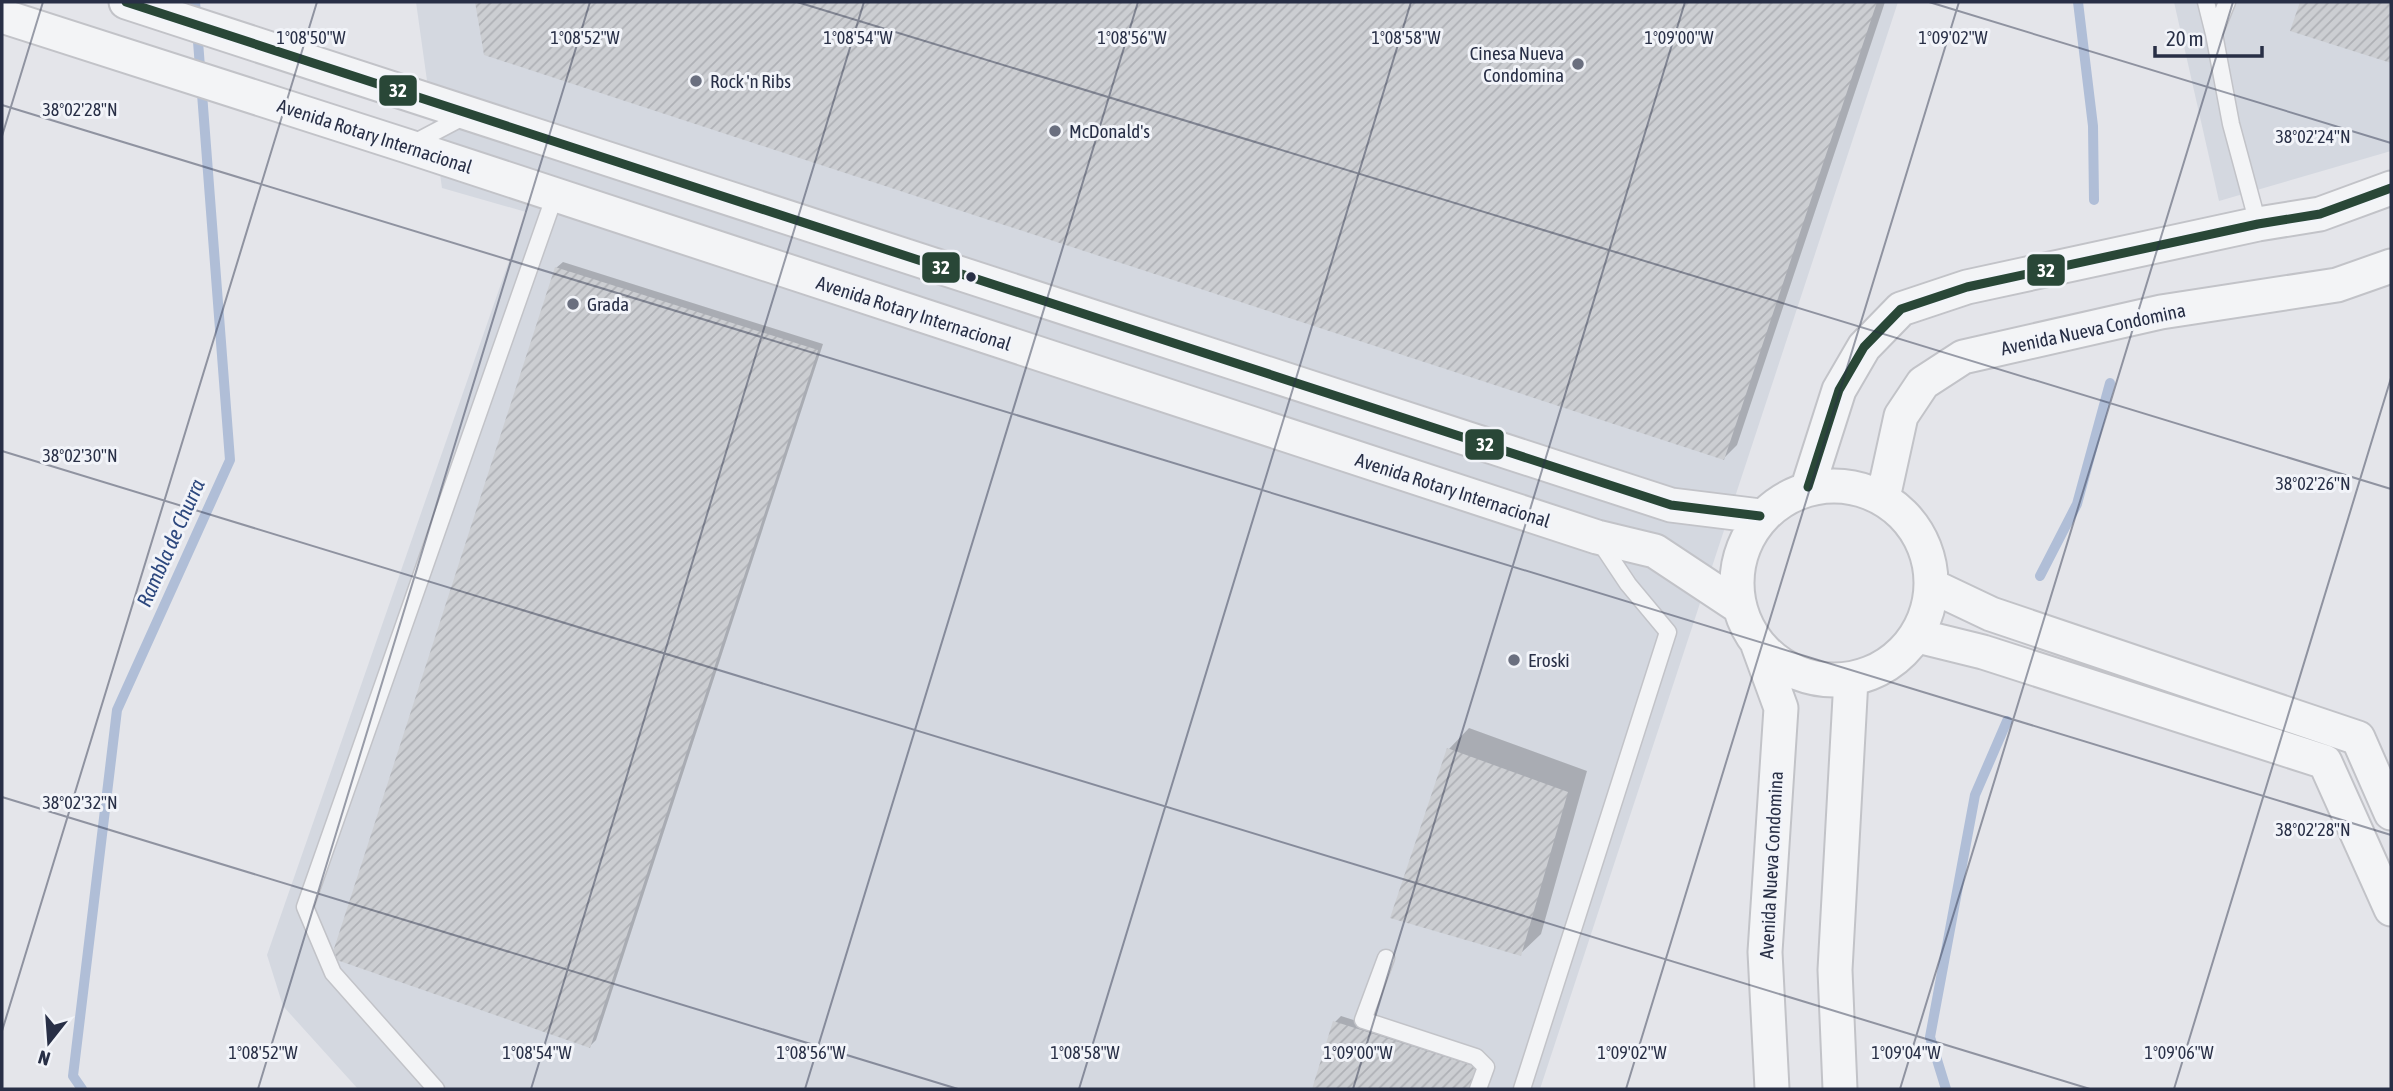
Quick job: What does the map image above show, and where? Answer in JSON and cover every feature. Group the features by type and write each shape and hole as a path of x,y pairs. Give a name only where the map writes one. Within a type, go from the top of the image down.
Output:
{"street":[{"path":"126,2 1671,505 1760,516"},
{"name":"Avenida Rotary Internacional","path":"2,16 407,146 1597,537 1655,551 1738,606"},
{"path":"1808,487 1839,390 1864,347 1901,309 1967,288 2258,224 2320,214 2391,188"},
{"name":"Avenida Nueva Condomina","path":"1883,498 1902,416 1923,383 1963,357 2161,312 2337,285 2391,266"},
{"path":"1230,416 1251,390 1333,395"},
{"path":"1857,486 1883,498 1917,530 1931,570 1932,586 1918,636 1878,670 1851,679 1816,679 1777,663 1758,645 1738,606 1738,558 1760,516 1808,487 1857,486"},
{"path":"1932,586 1991,614 2358,738 2391,813"},
{"path":"1918,636 1983,652 2325,762 2391,909"},
{"name":"Avenida Nueva Condomina","path":"1758,645 1781,708 1765,952 1772,1089"},
{"path":"1840,1089 1836,970 1851,679"}],"lane":[{"path":"2206,2 2231,124 2258,224"},
{"path":"2214,34 2227,2"},
{"path":"407,146 470,114"},
{"path":"436,1089 333,973 305,907 555,195"},
{"path":"1522,1089 1668,632 1628,584 1597,537"},
{"path":"1386,958 1363,1020 1476,1057 1486,1067 1478,1089"}],"shaded area":[{"path":"416,2 1898,2 1540,1089 358,1089 283,1006 267,955 526,212 442,188"},
{"path":"2174,2 2391,2 2391,151 2219,201"}],"building":[{"path":"475,2 1877,2 1724,460 484,55"},
{"path":"2300,2 2391,2 2391,63 2290,31"},
{"path":"555,267 818,350 590,1048 331,958"},
{"path":"1447,748 1568,792 1521,956 1390,918"},
{"path":"1333,1021 1477,1067 1470,1089 1312,1089"}],"waterway":[{"name":"Rambla de Churra","path":"82,1089 73,1076 117,710 230,460 195,2"},
{"path":"2078,2 2093,126 2094,200"},
{"path":"2040,576 2077,504 2110,383"},
{"path":"1946,1089 1930,1037 1975,795 2007,721"}],"transit line":[{"name":"32","path":"126,2 1671,505 1760,516"},
{"name":"32","path":"1808,487 1839,390 1864,347 1901,309 1967,287 2258,224 2320,214 2391,188"}],"place":[{"name":"Cinesa Nueva Condomina","path":"1578,64"},
{"name":"Rock 'n Ribs","path":"696,81"},
{"name":"McDonald's","path":"1055,131"},
{"name":"Grada","path":"573,304"},
{"name":"Eroski","path":"1514,660"}]}
